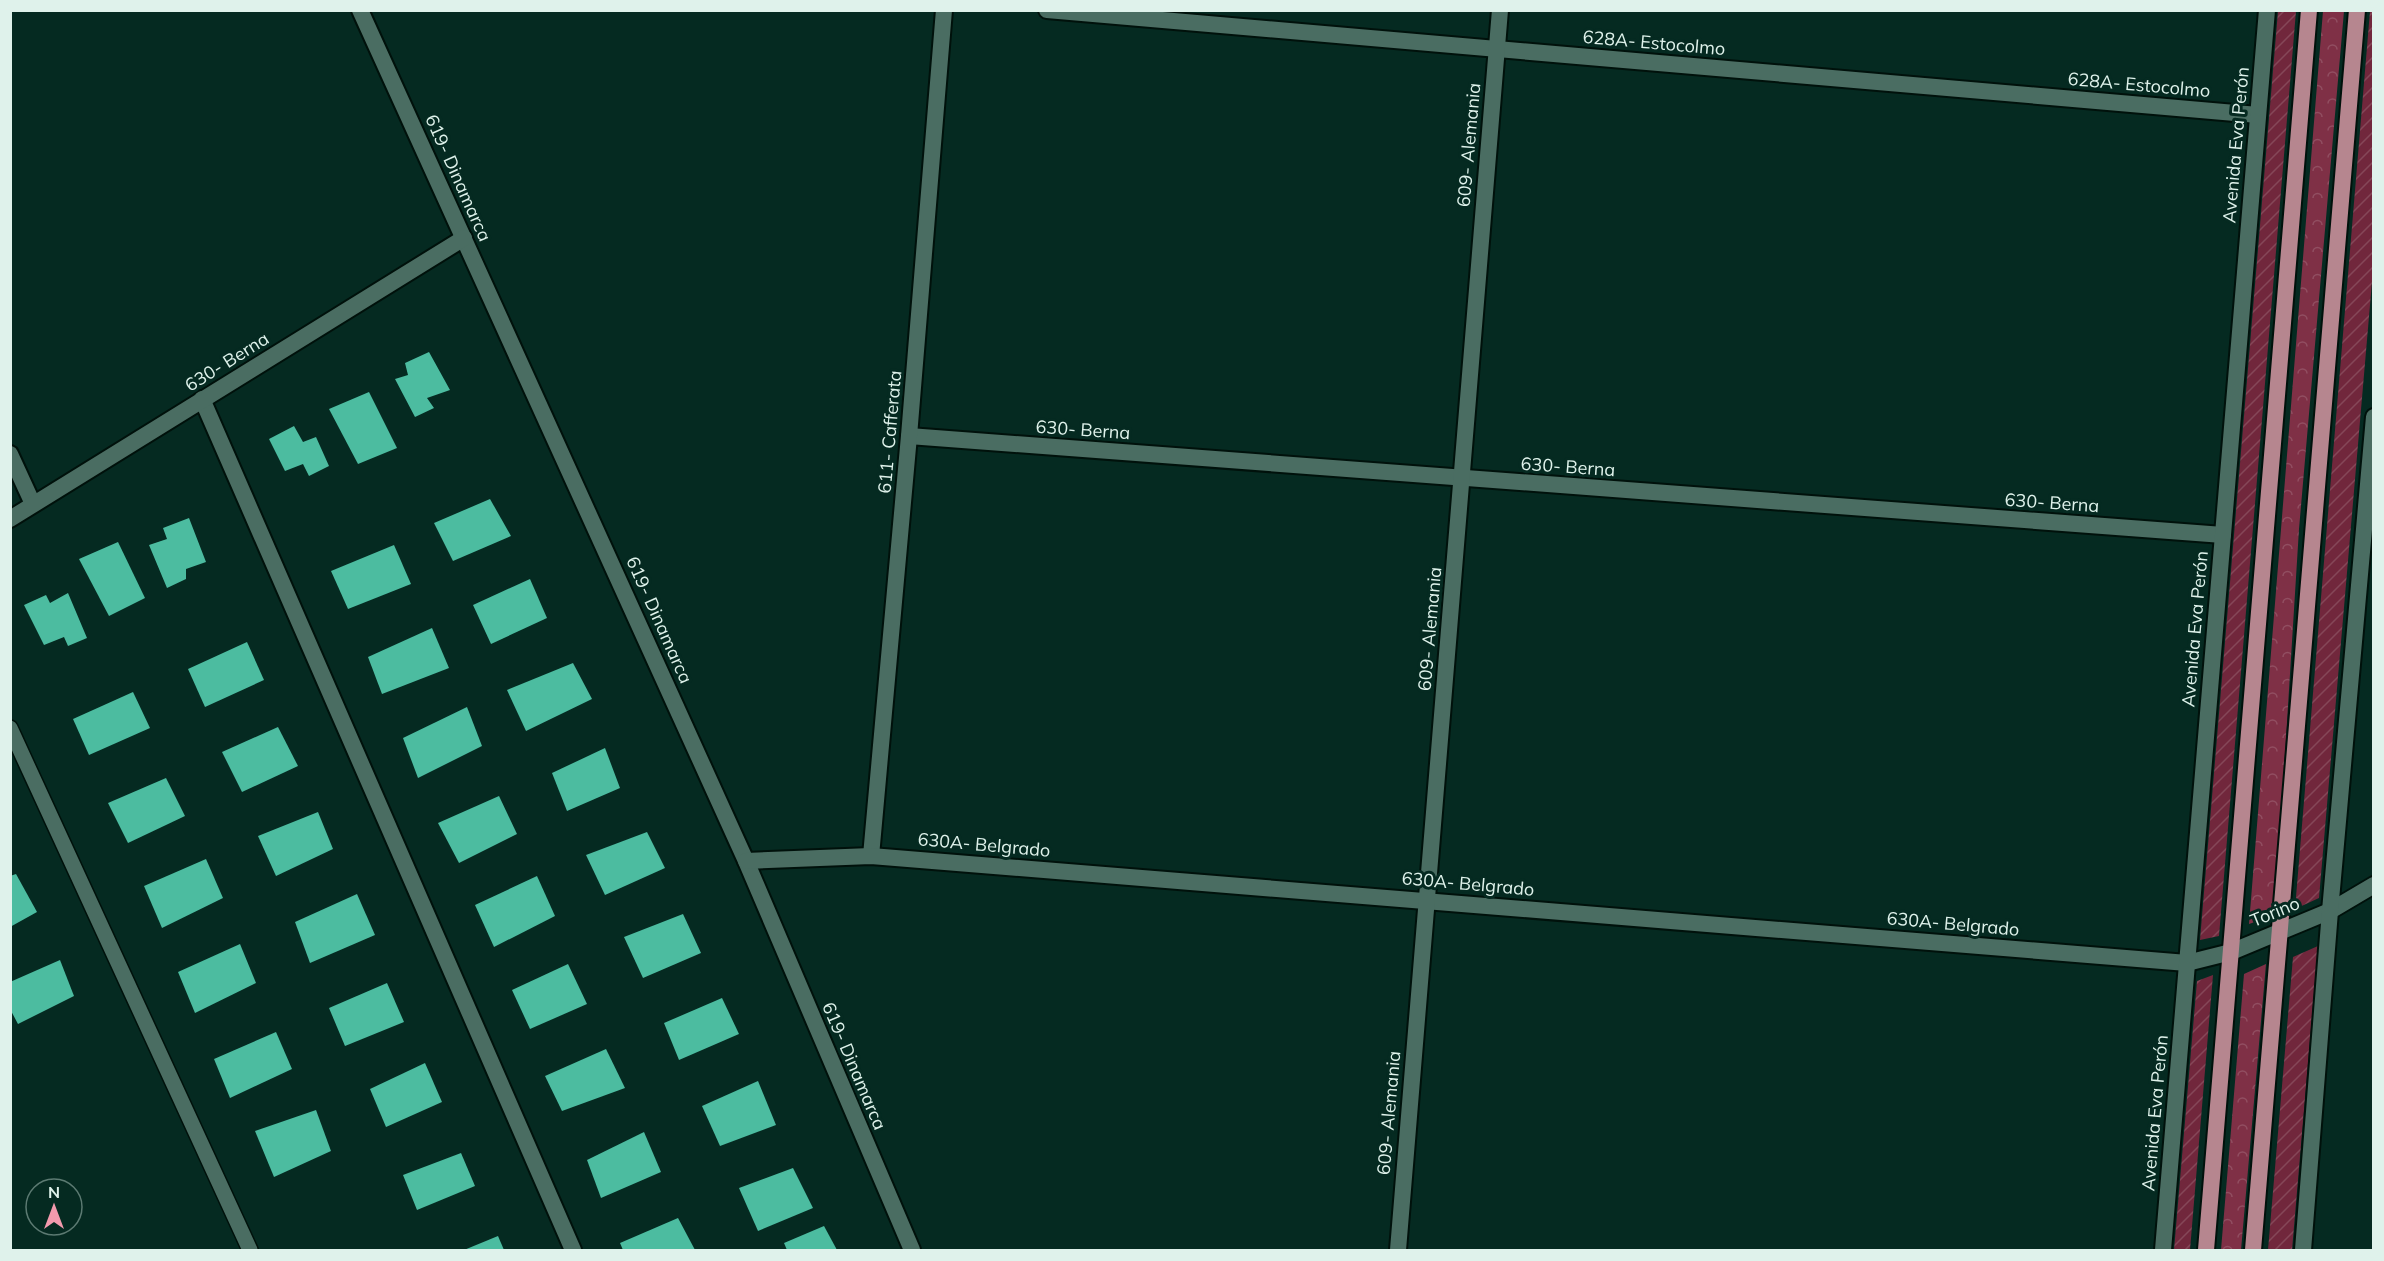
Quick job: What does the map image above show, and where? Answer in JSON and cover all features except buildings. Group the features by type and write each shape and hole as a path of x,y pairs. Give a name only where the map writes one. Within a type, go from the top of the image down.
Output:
{"main road":[{"path":"2206,1251 2309,10"},
{"path":"2253,1251 2357,10"}],"street":[{"name":"619- Dinamarca","path":"360,10 746,861 912,1251"},
{"name":"611- Cafferata","path":"871,856 944,10"},
{"name":"628A- Estocolmo","path":"1047,10 2259,115"},
{"name":"609- Alemania","path":"1398,1251 1500,10"},
{"name":"Avenida Eva Perón","path":"2163,1251 2267,10"},
{"name":"630- Berna","path":"10,519 464,238"},
{"path":"202,399 573,1251"},
{"path":"2303,1251 2373,417"},
{"name":"630- Berna","path":"909,436 2223,536"},
{"path":"10,454 33,504"},
{"name":"630A- Belgrado","path":"746,861 871,856 2187,963"},
{"name":"Torino","path":"2187,963 2231,952 2279,930 2330,911 2373,885"}],"lane":[{"path":"10,728 250,1251"}],"green space":[{"path":"2323,11 2344,11 2299,529 2275,915 2249,924"},
{"path":"2266,964 2241,1250 2221,1250 2244,974"}],"shaded area":[{"path":"2278,11 2296,11 2219,936 2200,940"},
{"path":"2370,11 2374,11 2373,270 2319,898 2295,909"},
{"path":"2318,946 2292,1250 2268,1250 2293,957"},
{"path":"2213,975 2190,1250 2174,1250 2197,981"}]}
